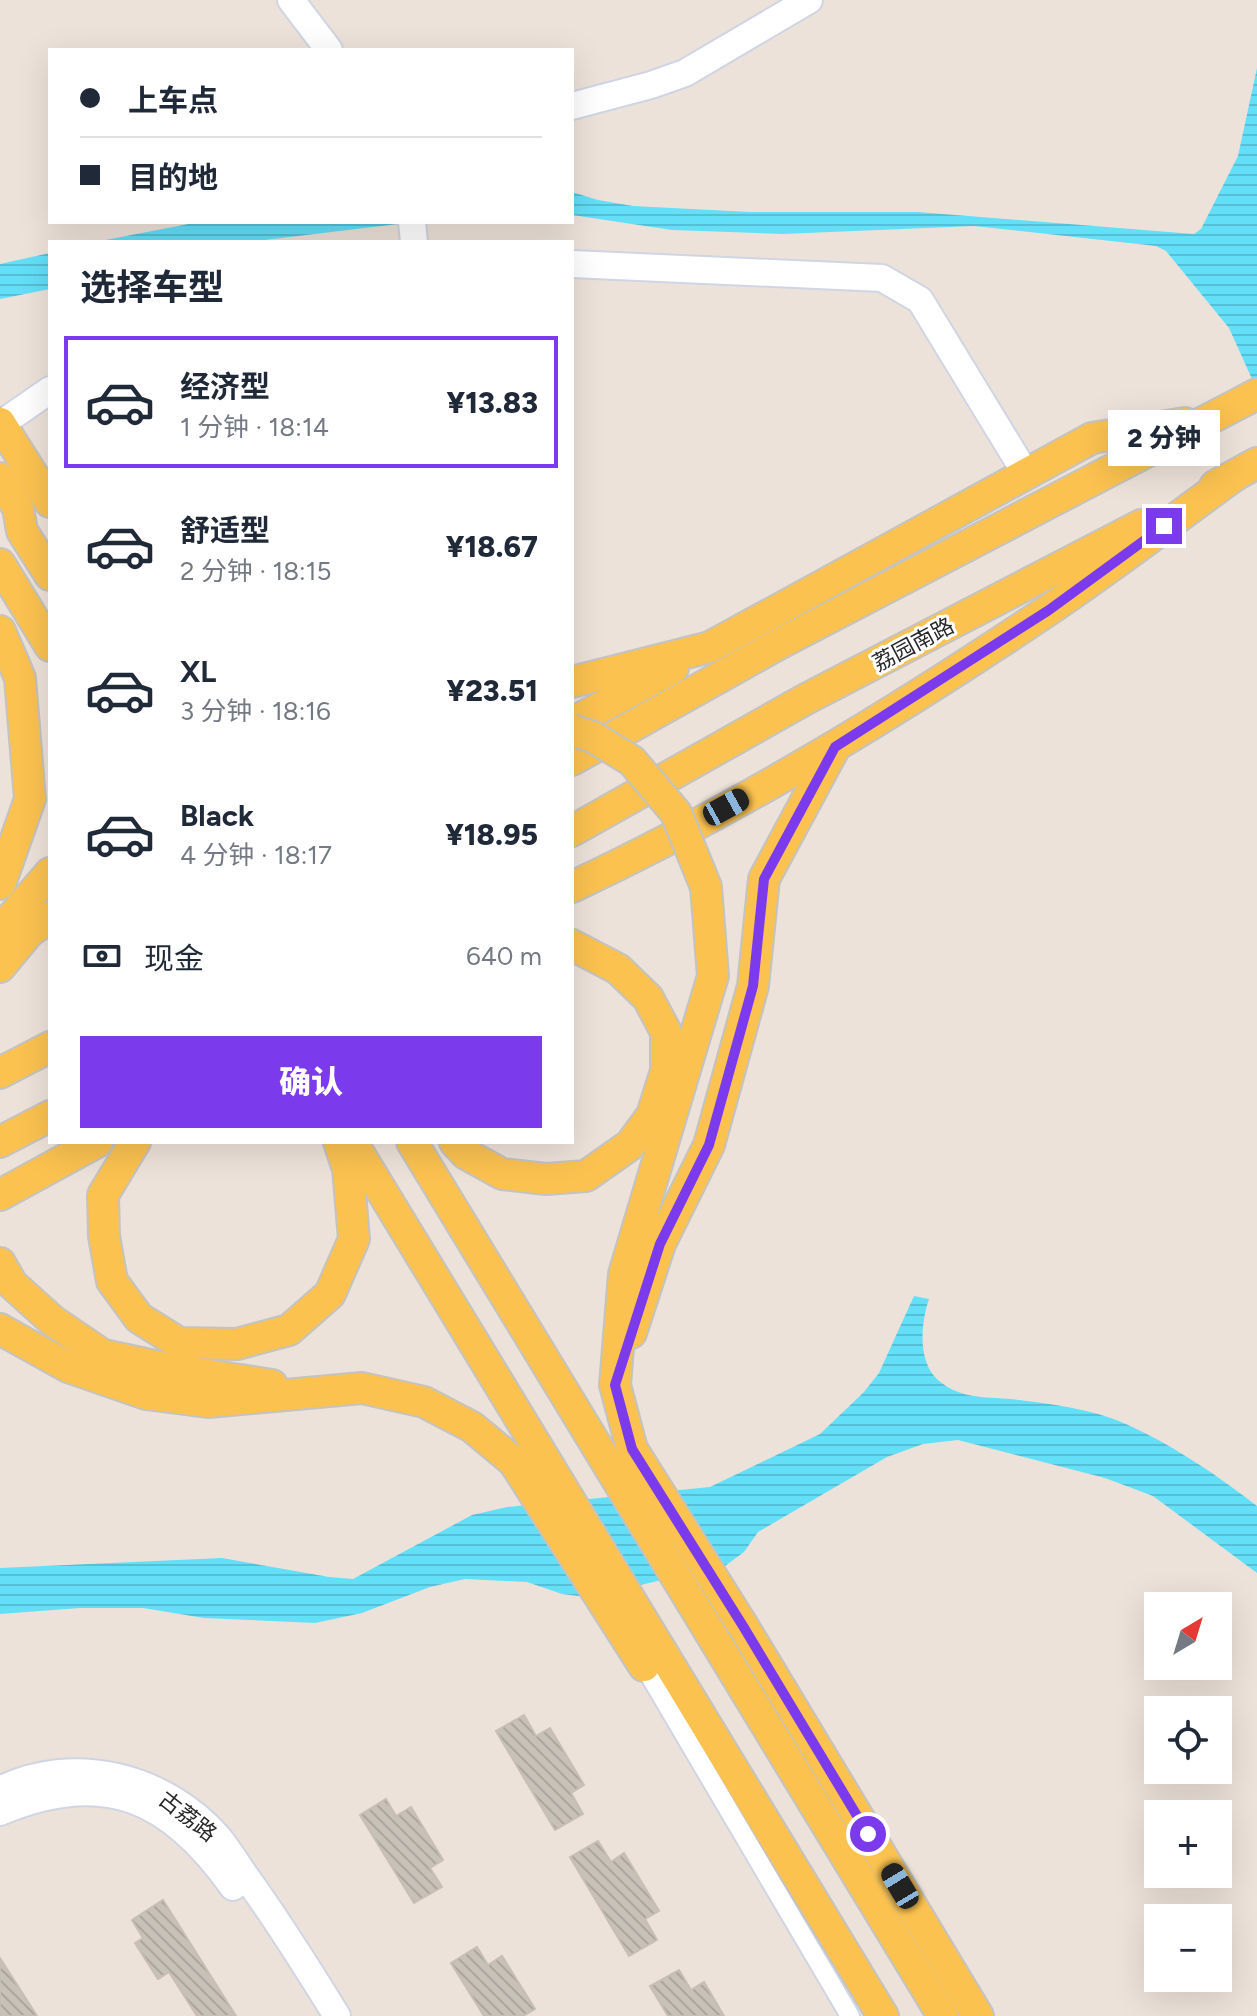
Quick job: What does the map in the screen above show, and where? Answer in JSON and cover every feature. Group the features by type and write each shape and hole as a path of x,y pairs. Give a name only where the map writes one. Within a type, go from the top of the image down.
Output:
{"main road":[{"path":"574,759 777,645 1254,396"},
{"path":"574,722 1092,438 1211,419"},
{"path":"0,423 48,499"},
{"path":"574,886 835,747 1049,610 1245,470"},
{"name":"荔园南路","path":"574,830 806,699 1245,470"},
{"path":"0,478 18,508 22,531 48,572"},
{"path":"0,564 48,643"},
{"path":"0,631 20,678 30,799 0,884"},
{"path":"574,681 710,647"},
{"path":"20,678 48,660"},
{"path":"574,731 593,737 632,761 676,813 706,887 713,976 624,1274 615,1385 632,1449 743,1626 978,2016"},
{"path":"615,1385 660,1244 709,1145 753,986 764,879 835,747"},
{"path":"0,931 48,875"},
{"path":"0,967 29,932 48,918"},
{"path":"457,1144 466,1154 502,1174 546,1179 586,1176 630,1145 652,1115 666,1071 666,1032 648,998 618,969 574,946"},
{"path":"0,1073 48,1048"},
{"path":"0,1142 48,1117"},
{"path":"0,1195 93,1144"},
{"path":"134,1144 103,1195 104,1236 112,1281 139,1318 179,1343 237,1344 289,1330 330,1294 354,1239 346,1151"},
{"path":"413,1144 943,2016"},
{"path":"346,1151 652,1659"},
{"path":"0,1263 12,1284 53,1321 103,1355 169,1369 318,1391"},
{"path":"0,1329 68,1367 146,1394 208,1402 362,1388 424,1402 472,1427 514,1462 652,1659 825,1920 883,2016"},
{"path":"825,1920 858,2016"}],"street":[{"path":"291,0 327,48"},
{"path":"574,105 685,73 809,0"},
{"path":"574,264 882,278 920,300 1026,474"},
{"path":"0,423 48,391"},
{"path":"652,1659 850,2016"},
{"name":"古荔路","path":"0,1790 21,1779 85,1770 110,1774 169,1795 217,1836 259,1894 337,2016"},
{"name":"古荔路","path":"0,1812 43,1796 88,1791 137,1802 158,1811 197,1842 213,1861 318,2016"}],"water":[{"path":"1257,68 1257,390 1229,328 1166,251 1156,246 974,226 783,234 672,230 574,215 574,193 633,206 750,212 918,212 1194,234 1201,229 1238,156"},
{"path":"189,224 398,224 264,240 105,240"},
{"path":"48,253 48,289 0,299 0,264"},
{"path":"914,1296 929,1299 924,1319 924,1353 931,1372 947,1387 966,1395 1059,1406 1117,1421 1180,1453 1257,1506 1257,1573 1153,1496 1105,1478 958,1440 923,1444 887,1457 758,1532 744,1552 725,1566 586,1597 562,1594 527,1582 465,1579 430,1587 362,1613 315,1623 204,1618 143,1608 80,1608 0,1614 0,1568 222,1558 353,1579 472,1515 507,1507 710,1487 820,1434 864,1392 879,1373"}],"building":[{"path":"524,1715 536,1736 550,1728 584,1785 571,1793 583,1814 555,1830 496,1731"},
{"path":"386,1799 396,1816 411,1807 443,1860 430,1868 442,1887 414,1903 360,1815"},
{"path":"598,1841 611,1862 624,1853 659,1911 645,1919 657,1940 629,1956 570,1857"},
{"path":"163,1900 236,2016 197,2016 169,1972 158,1979 135,1943 143,1938 132,1920"},
{"path":"477,1947 488,1965 502,1956 535,2009 523,2016 484,2016 451,1963"},
{"path":"0,1958 37,2016 0,2016"},
{"path":"679,1970 691,1990 704,1982 724,2016 668,2016 650,1986"}],"route":[{"path":"868,1834 632,1449 615,1385 660,1244 709,1145 753,986 764,879 835,747 1049,610 1164,526"}]}
